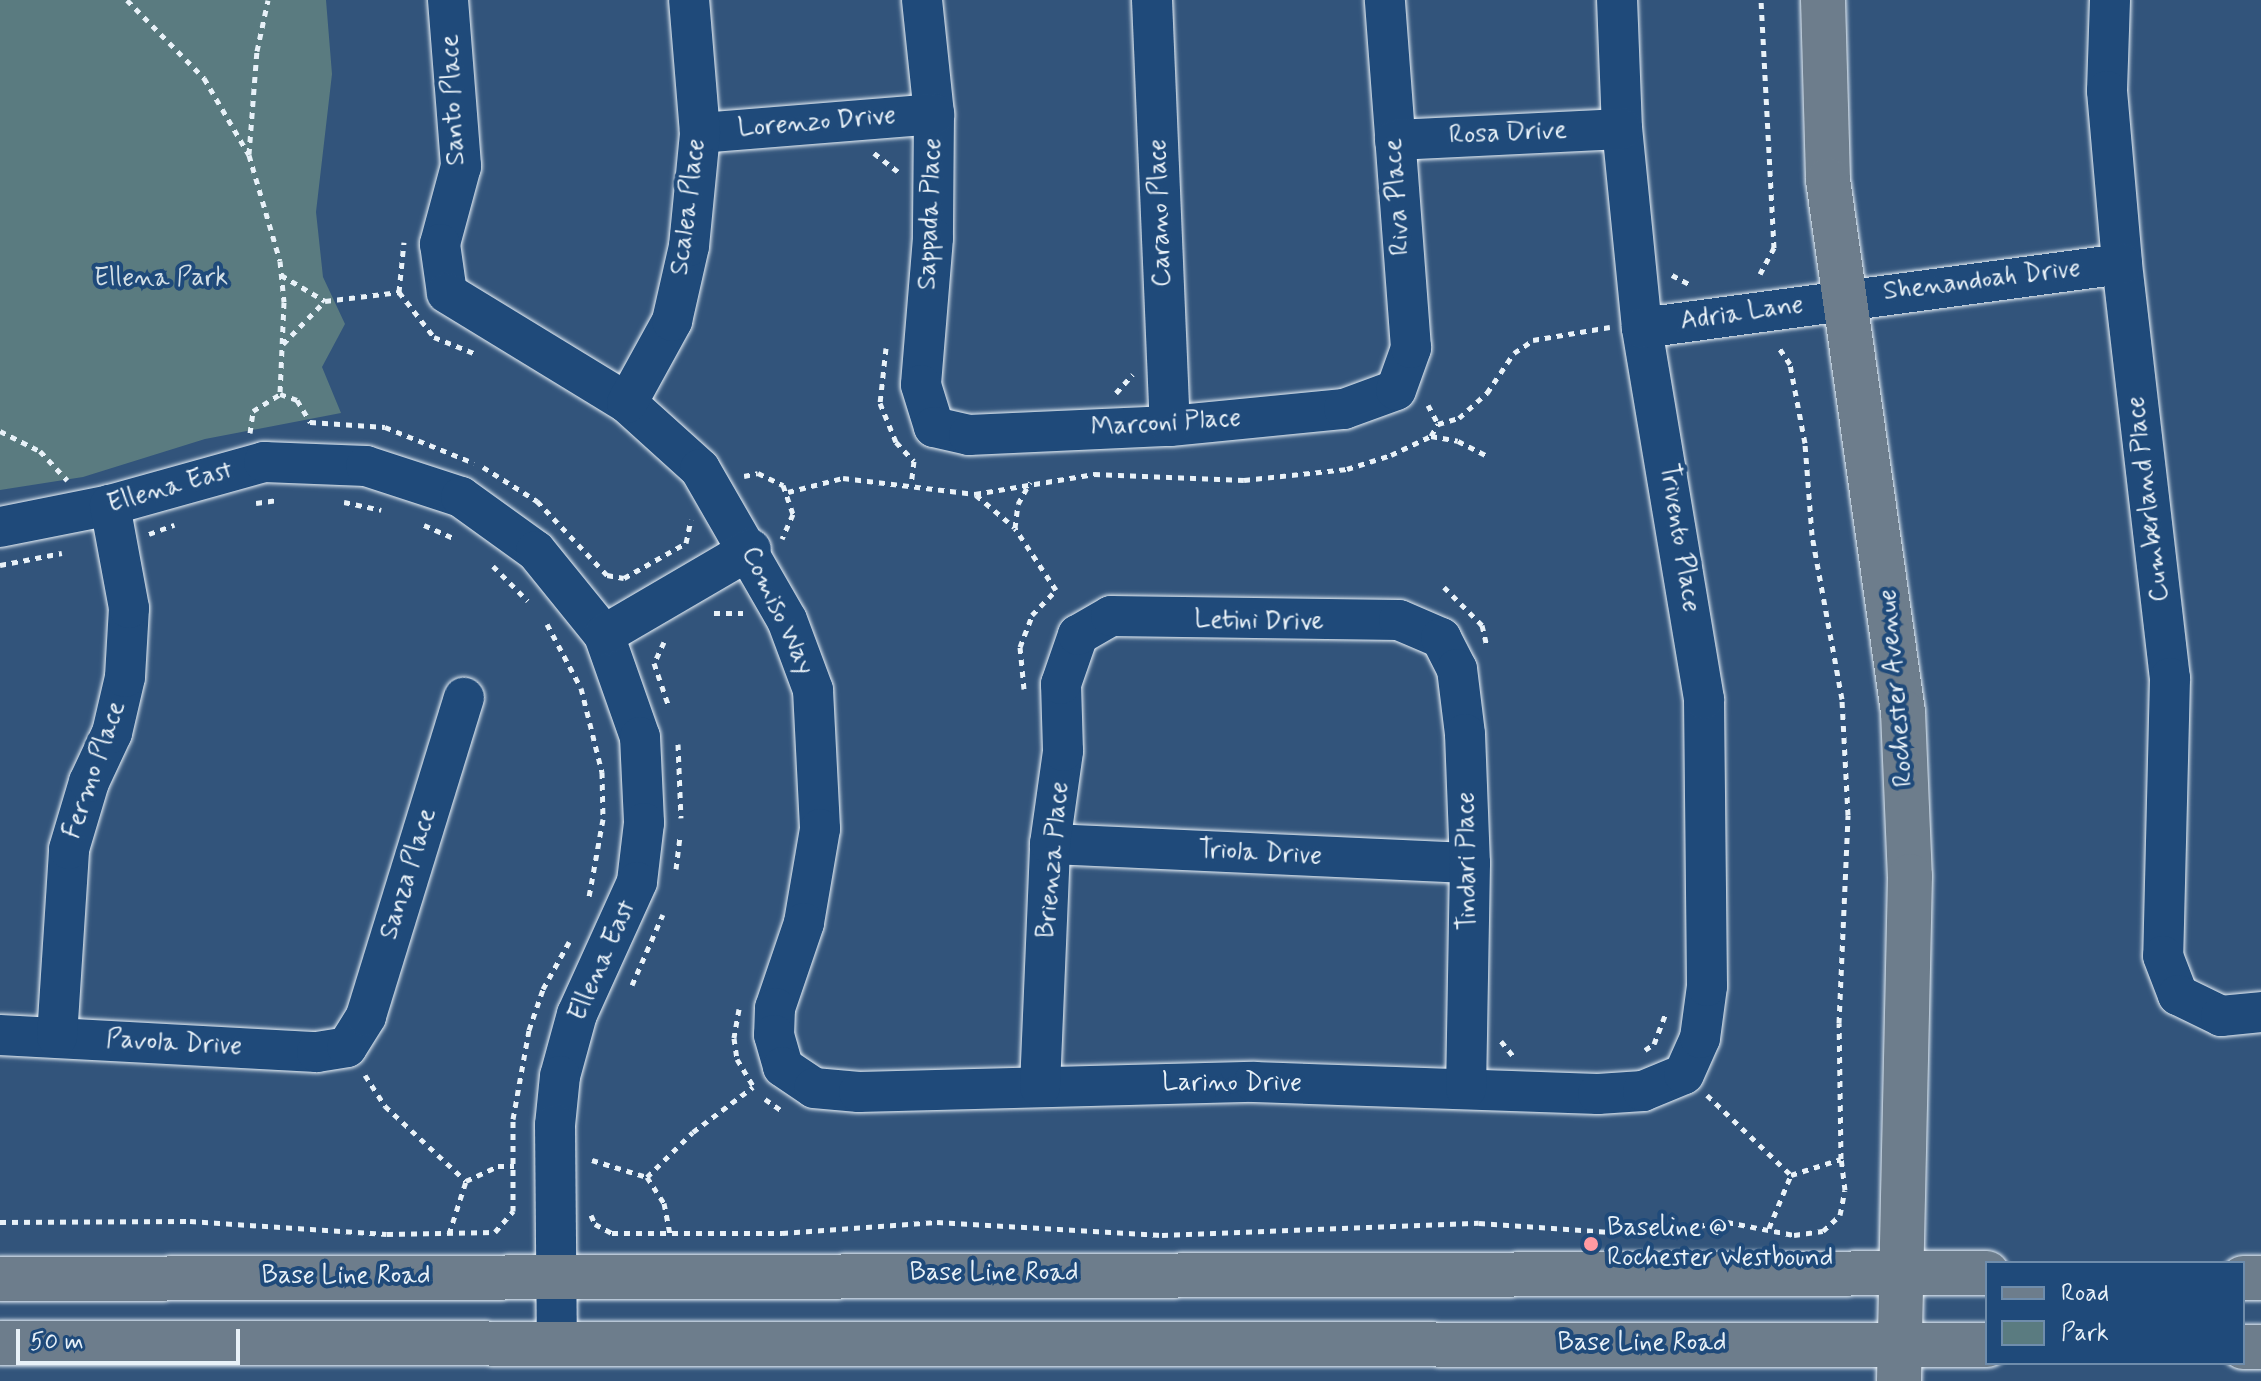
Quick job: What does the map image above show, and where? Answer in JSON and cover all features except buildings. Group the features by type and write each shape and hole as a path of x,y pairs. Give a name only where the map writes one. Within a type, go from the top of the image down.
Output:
{"main road":[{"name":"Rochester Avenue","path":"1823,0 1828,180 1842,299 1881,532 1903,712 1910,876 1899,1363"},
{"name":"Base Line Road","path":"0,1279 1985,1273"},
{"name":"Base Line Road","path":"0,1343 557,1344 1899,1363 1985,1345"}],"street":[{"name":"Santo Place","path":"447,293 440,244 461,166 448,0"},
{"name":"Scalea Place","path":"627,403 672,321 689,246 700,133 689,0"},
{"name":"Sappada Place","path":"922,0 934,114 933,238 921,385 934,427"},
{"name":"Carano Place","path":"1152,0 1170,426"},
{"name":"Riva Place","path":"1385,0 1413,394"},
{"name":"Trivento Place","path":"1617,0 1622,129 1622,328 1704,699 1707,986 1700,1038 1700,1089"},
{"name":"Cumberland Place","path":"2110,0 2107,91 2122,264 2170,678 2163,956 2178,995 2221,1016 2261,1012"},
{"name":"Lorenzo Drive","path":"700,133 934,114"},
{"name":"Rosa Drive","path":"1395,140 1622,129"},
{"name":"Shenandoah Drive","path":"1842,299 2122,264"},
{"name":"Comiso Way","path":"447,293 627,403 700,469 771,547 787,620 813,690 820,829 804,923 775,1008 768,1077"},
{"name":"Adria Lane","path":"1622,328 1842,299"},
{"name":"Marconi Place","path":"934,427 969,435 1170,426 1344,409 1413,394"},
{"name":"Ellena East","path":"0,527 110,505 264,462 366,466 461,497 536,551 604,635 640,737 644,823 637,882 577,1014 560,1076 555,1125 557,1344"},
{"name":"Fermo Place","path":"57,1037 69,849 89,782 112,733 125,677 129,608 110,505"},
{"path":"604,635 771,547"},
{"name":"Letini Drive","path":"1078,635 1111,616 1399,620 1441,638"},
{"name":"Brienza Place","path":"1040,1087 1050,844 1063,751 1061,684 1078,635"},
{"name":"Tindari Place","path":"1441,638 1457,669 1470,863 1466,1089"},
{"name":"Sanza Place","path":"347,1047 366,1016 464,698"},
{"name":"Triola Drive","path":"1050,844 1470,863"},
{"name":"Pavola Drive","path":"0,1035 317,1052 347,1047"},
{"name":"Larino Drive","path":"768,1077 814,1088 859,1092 1254,1082 1466,1089 1700,1089"}],"path":[{"path":"127,0 204,78 249,155 267,207 281,275 283,344 280,394"},
{"path":"249,155 257,51 268,0"},
{"path":"1749,276 1765,274 1774,248 1761,0"},
{"path":"862,144 898,171 898,180"},
{"path":"409,227 398,269 399,292 434,337 486,357"},
{"path":"1662,268 1688,286 1703,283"},
{"path":"281,275 325,301 399,292"},
{"path":"283,344 325,301"},
{"path":"891,333 880,403 896,442 914,461 911,484"},
{"path":"590,1211 595,1224 612,1233 782,1233 937,1222 1162,1235 1479,1223 1639,1234 1727,1222 1794,1235 1823,1231 1840,1215 1845,1190 1841,1159 1839,1023 1848,815 1842,699 1790,364 1779,345 1764,343"},
{"path":"1107,402 1138,368"},
{"path":"280,394 297,400 310,422 310,430"},
{"path":"250,434 253,411 280,394"},
{"path":"1413,394 1438,424"},
{"path":"310,422 385,427 502,476 569,531 607,575 624,578 686,543 693,512"},
{"path":"0,431 40,451 70,484"},
{"path":"235,436 265,433"},
{"path":"1431,436 1458,441 1487,456"},
{"path":"732,467 741,477 758,473 775,478 791,497 790,528 771,547"},
{"path":"1015,528 1018,504 1030,482"},
{"path":"975,494 1015,528 1056,590 1032,615 1020,647 1025,696"},
{"path":"1444,587 1482,625 1487,664"},
{"path":"701,621 715,613 741,611 749,619"},
{"path":"671,712 654,663 661,644 674,636"},
{"path":"675,872 682,811 676,737"},
{"path":"625,997 652,947 667,902"},
{"path":"743,999 734,1038 737,1059 768,1077"},
{"path":"1630,1055 1654,1044 1669,999"},
{"path":"1491,1029 1519,1063"},
{"path":"1654,1044 1791,1175"},
{"path":"347,1047 385,1106 466,1181"},
{"path":"768,1077 772,1107 792,1116"},
{"path":"647,1177 693,1132 768,1077"},
{"path":"591,1147 591,1173"},
{"path":"1769,1228 1791,1175 1841,1159"},
{"path":"592,1160 647,1177 664,1203 670,1233"},
{"path":"0,1222 190,1221 449,1234 495,1232 513,1211 514,1166 498,1166 466,1181 449,1234"}],"green space":[{"name":"Ellena Park","path":"0,0 326,0 332,74 316,212 323,277 345,324 322,367 341,413 205,439 83,477 0,490"}],"place":[{"name":"Baseline @ Rochester Westbound","path":"1591,1244"}]}
